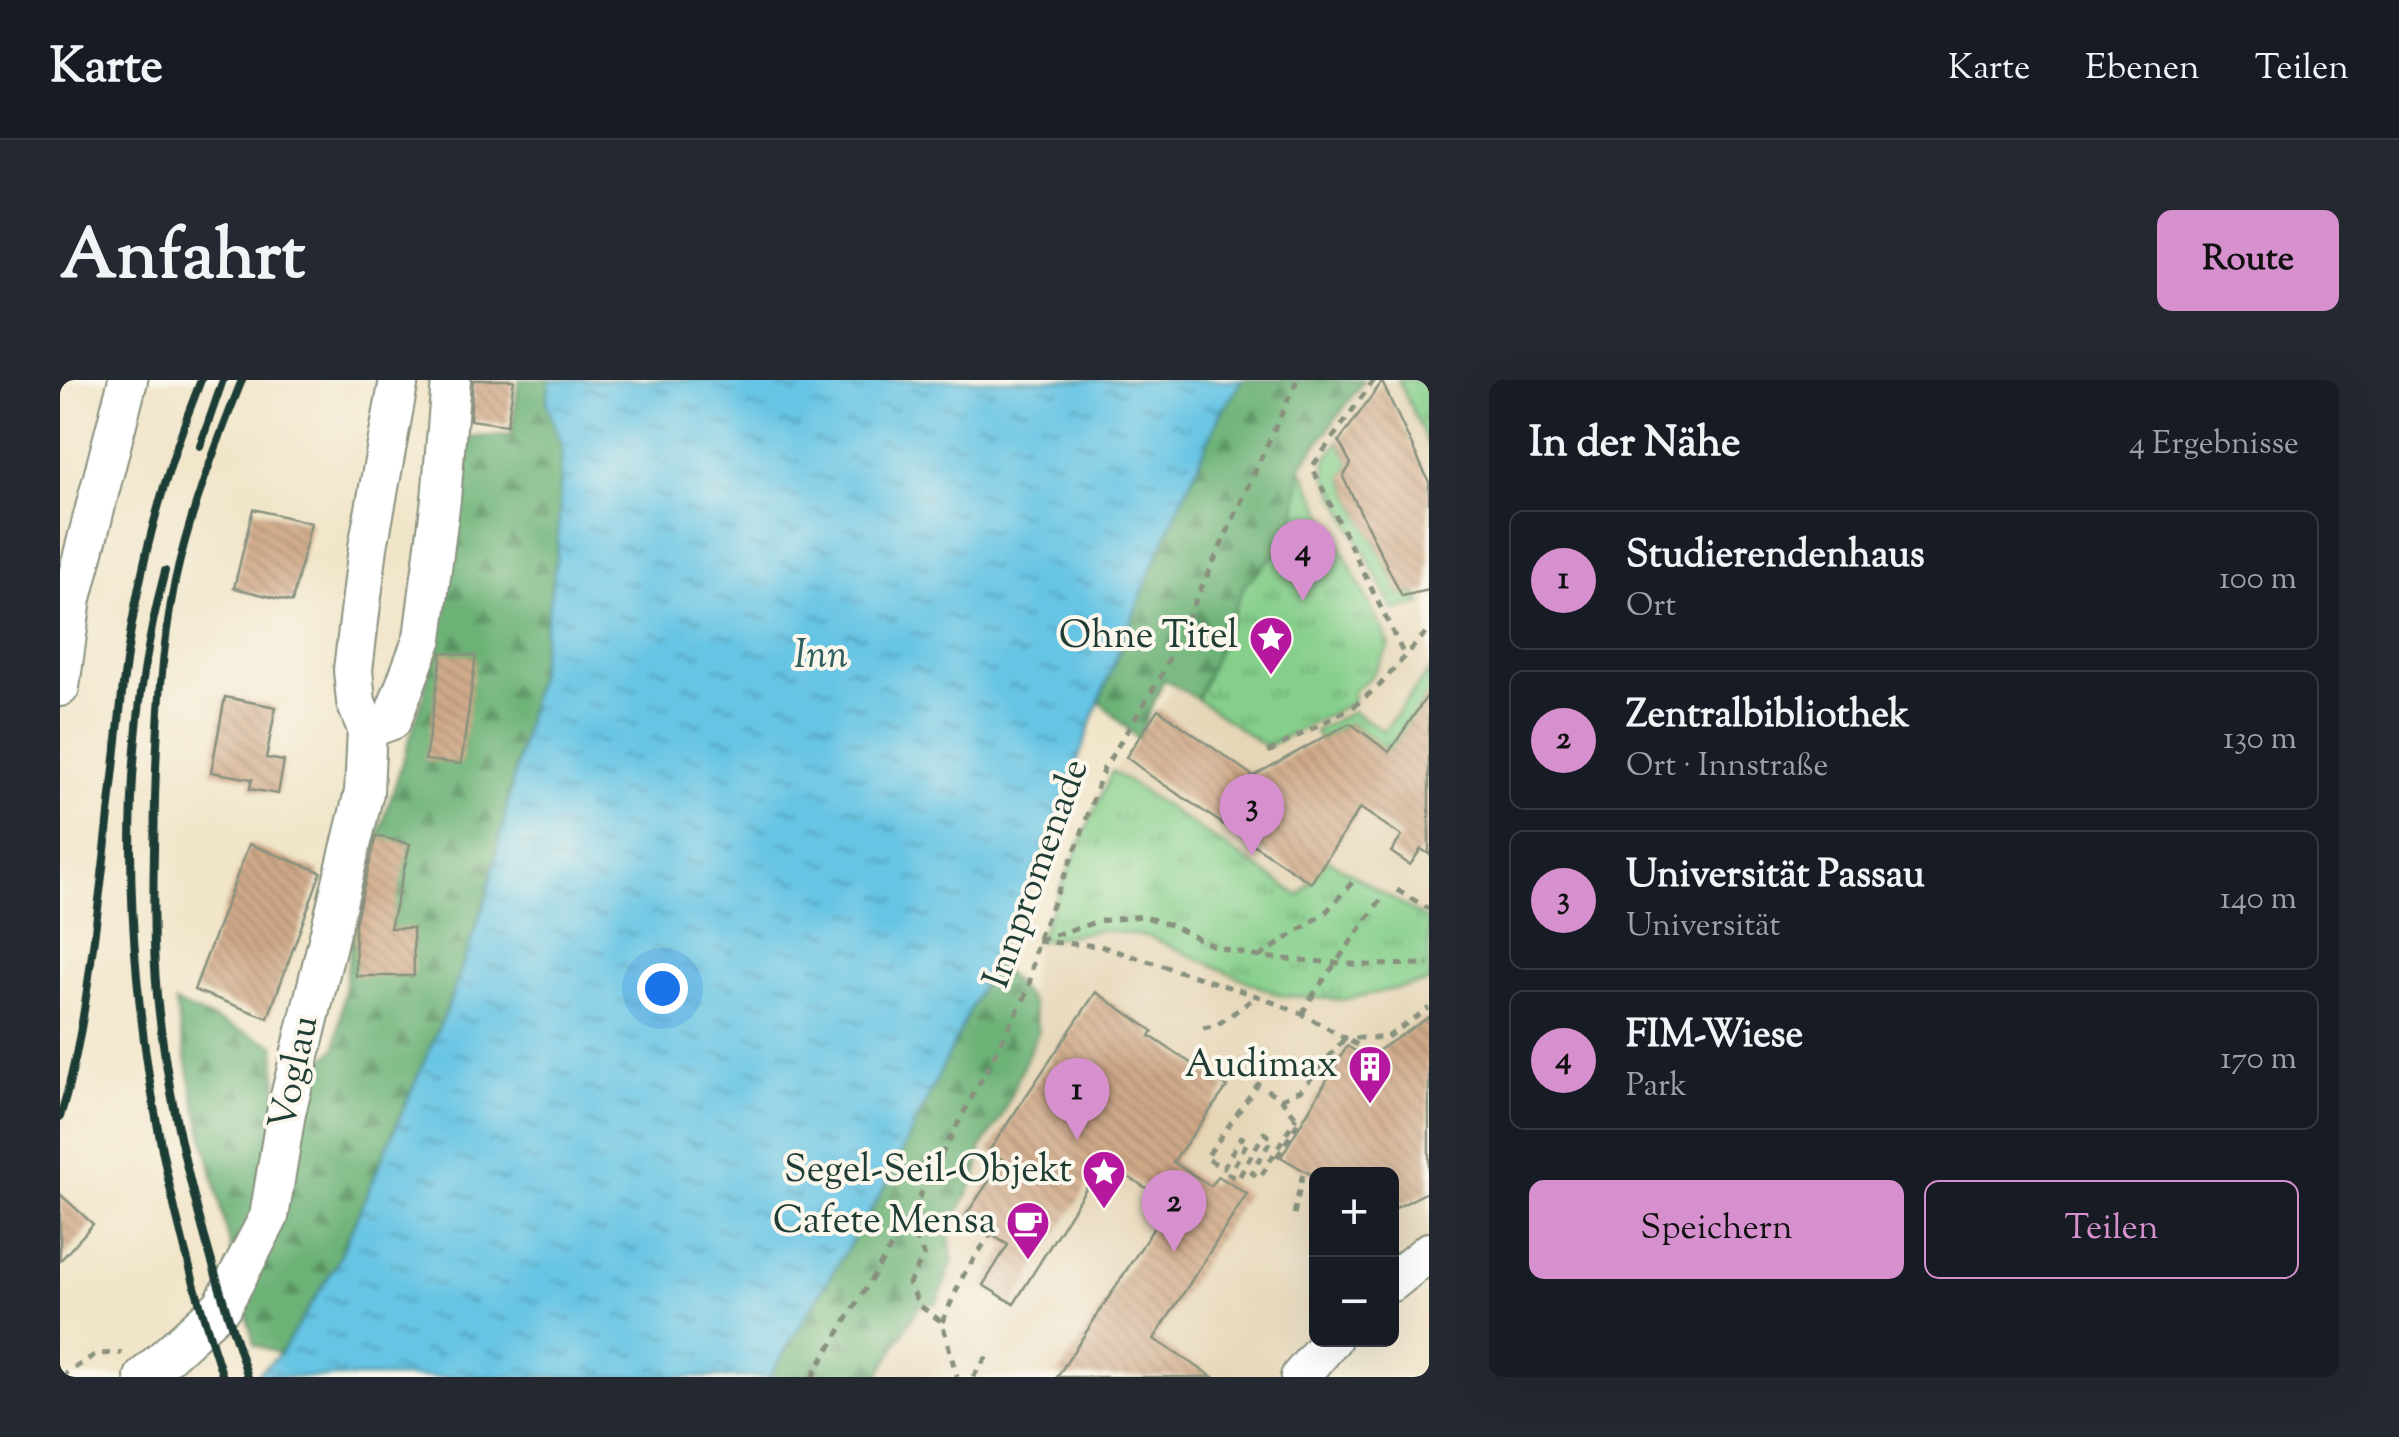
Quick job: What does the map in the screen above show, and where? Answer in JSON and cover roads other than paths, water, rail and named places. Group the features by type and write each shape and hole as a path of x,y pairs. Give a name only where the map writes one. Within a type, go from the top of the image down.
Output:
{"street":[{"path":"60,688 72,598 75,518 128,380"},
{"name":"Voglau","path":"144,1377 222,1306 269,1216 286,1113 364,792 367,729 356,702 353,670 368,547 399,380"},
{"path":"367,729 392,720 423,638 450,380"},
{"path":"1399,1276 1429,1252"},
{"path":"1300,1377 1326,1347"}],"water":[{"name":"Inn","path":"550,380 1242,380 1221,412 1158,554 1055,825 994,960 886,1185 769,1377 254,1377 280,1354 336,1265 449,1004 486,899 539,666 557,554 562,449 547,403"}],"railway":[{"path":"60,1117 85,1001 139,585 172,460 201,380"},
{"path":"200,446 223,380"},
{"path":"242,380 196,504 170,608 157,744 153,922 163,1044 181,1141 218,1284 248,1377"},
{"path":"165,571 145,669 134,770 131,873 137,977 150,1080 169,1182 223,1377"}],"place":[{"name":"FIM-Wiese","path":"1303,601"},
{"name":"Ohne Titel","path":"1271,676"},
{"name":"Universität Passau","path":"1252,856"},
{"name":"Audimax","path":"1370,1105"},
{"name":"Studierendenhaus","path":"1077,1140"},
{"name":"Segel-Seil-Objekt","path":"1104,1210"},
{"name":"Zentralbibliothek","path":"1174,1252"},
{"name":"Cafete Mensa","path":"1028,1261"}]}
